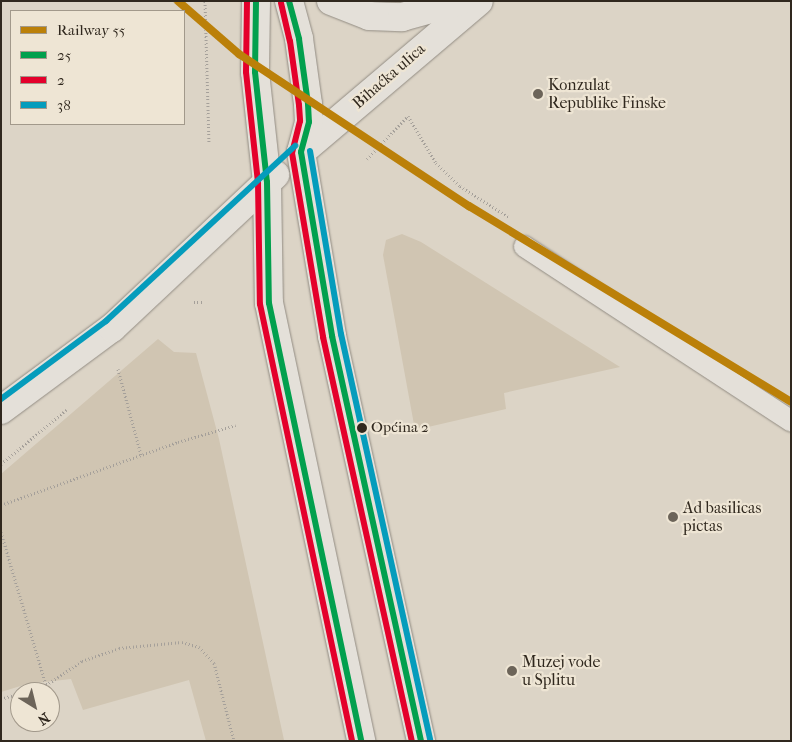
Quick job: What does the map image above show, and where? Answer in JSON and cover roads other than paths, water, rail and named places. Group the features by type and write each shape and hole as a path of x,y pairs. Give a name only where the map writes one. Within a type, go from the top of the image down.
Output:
{"street":[{"path":"256,1 255,72 267,182 266,262 277,349 361,741"},
{"path":"289,1 299,39 308,104 309,122 301,152 332,336 421,741"},
{"path":"331,1 369,16 402,17 460,1"},
{"name":"Bihaćka ulica","path":"1,410 112,328 267,182 478,1"}],"lane":[{"path":"524,246 791,420"}],"rail line":[{"name":"55","path":"178,1 239,54 469,206 791,402"}],"place":[{"name":"Konzulat Republike Finske","path":"538,94"},
{"name":"Općina 2","path":"362,428"},
{"name":"Ad basilicas pictas","path":"673,517"},
{"name":"Muzej vode u Splitu","path":"512,671"}]}
